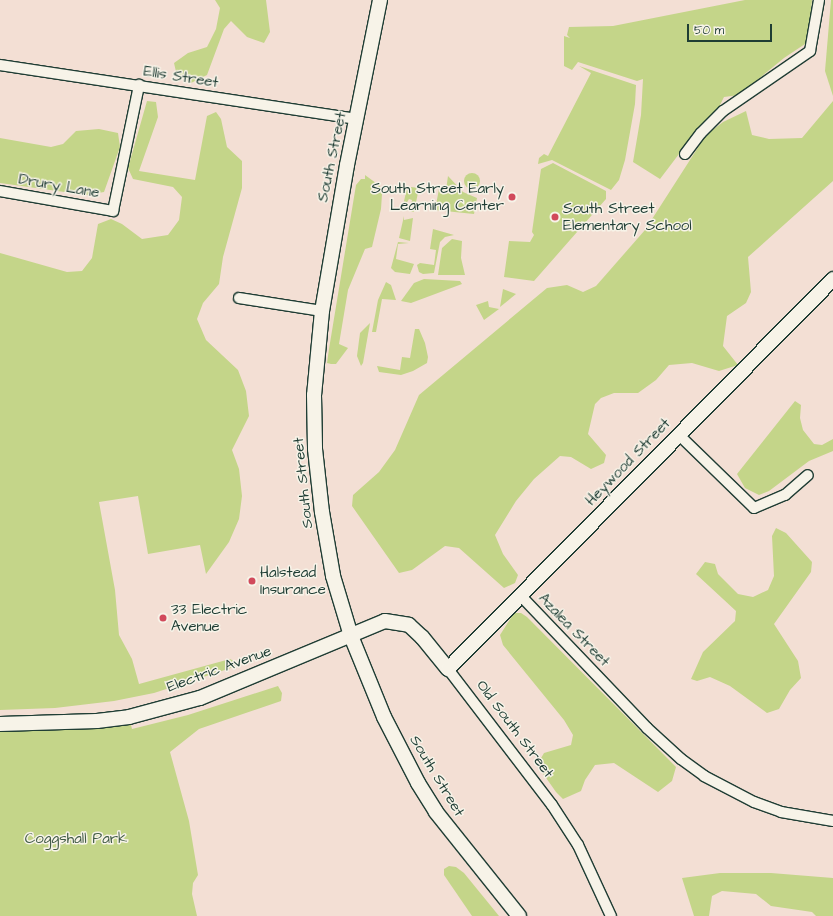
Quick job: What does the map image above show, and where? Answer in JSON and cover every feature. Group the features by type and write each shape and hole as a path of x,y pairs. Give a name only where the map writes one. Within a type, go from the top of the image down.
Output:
{"main road":[{"name":"South Street","path":"380,0 335,228 322,311 314,395 315,449 333,576 351,636 384,717 418,784 466,852 519,916"},
{"name":"Heywood Street","path":"448,669 678,434 833,279"},
{"name":"Old South Street","path":"351,636 385,621 404,623 422,637 448,669"},
{"name":"Electric Avenue","path":"0,724 97,721 129,717 200,698 351,636"}],"street":[{"path":"685,154 701,133 723,111 810,51 819,0"},
{"name":"Ellis Street","path":"0,65 357,119"},
{"name":"Drury Lane","path":"0,191 113,211 139,85"},
{"path":"239,298 322,311"},
{"path":"678,434 754,508 786,495 808,475"},
{"name":"Azalea Street","path":"520,595 664,744 716,784 754,802 781,812 833,821"},
{"name":"Old South Street","path":"448,669 552,805 581,851 611,916"}],"green space":[{"path":"215,0 266,0 270,32 264,43 247,37 231,21 224,29 207,75 191,83 177,76 174,63 188,53 207,47 216,29 220,8"},
{"path":"745,0 812,0 808,42 784,58 739,95 724,97 718,109 698,129 660,179 633,162 641,115 643,79 637,81 578,62 572,70 564,66 564,36 570,38 567,35 569,27 613,26"},
{"path":"831,0 833,0 833,96 825,71"},
{"path":"579,66 636,85 635,104 625,160 619,180 611,190 552,160 538,164 539,158 544,154 548,156 591,73"},
{"path":"147,101 156,102 158,117 139,171 195,180 207,116 216,112 221,119 227,147 242,161 242,188 223,257 219,284 203,303 197,319 206,340 238,370 246,391 249,416 232,450 239,469 242,496 239,519 229,542 206,574 200,545 148,554 138,496 99,502 115,590 119,635 132,659 139,684 230,659 236,662 237,666 154,693 114,701 55,708 0,710 0,253 67,272 82,271 92,258 98,224 111,219 122,224 142,239 168,235 179,220 182,197 173,187 133,179 128,168"},
{"path":"833,101 833,181 748,257 751,292 746,303 727,316 723,346 738,365 719,371 692,363 669,365 656,380 638,393 614,393 601,398 595,404 588,434 606,455 604,463 591,469 571,457 560,456 534,479 516,501 495,535 503,554 518,575 515,583 504,588 459,548 445,546 412,570 399,573 352,506 353,495 379,472 395,450 419,395 547,288 567,285 583,292 596,286 645,230 706,135 723,122 746,111 752,135 769,139 802,138"},
{"path":"99,129 118,133 120,147 104,192 86,195 0,183 0,138 51,147 63,144 76,131"},
{"path":"553,163 606,191 606,199 534,281 504,277 509,241 530,242 534,235 532,232 541,169"},
{"path":"472,173 478,175 480,181 478,187 472,189 466,187 464,181 466,175"},
{"path":"365,175 380,186 382,194 381,209 372,247 365,249 348,290 339,344 348,348 336,364 331,364 327,363 356,185 361,179 365,179"},
{"path":"448,176 463,192 477,198 474,214 435,210 439,189 446,190"},
{"path":"407,188 419,188 414,212 410,211 412,200 409,199 402,210"},
{"path":"404,216 404,220 413,218 410,241 399,238"},
{"path":"433,229 454,235 445,237 440,242 434,273 423,274 419,272 417,265 420,263 434,265 436,250 430,249"},
{"path":"452,239 462,241 461,258 465,275 438,275 442,248"},
{"path":"398,242 409,243 398,244 396,259 414,264 410,274 395,272 391,268"},
{"path":"424,279 460,281 462,284 411,303 401,301 414,283"},
{"path":"386,282 391,285 396,300 382,299 376,332 372,332 378,300"},
{"path":"503,289 516,294 500,307"},
{"path":"488,301 489,307 499,309 484,320 476,305"},
{"path":"370,323 363,363 361,366 357,356 360,333"},
{"path":"415,329 419,329 425,343 428,357 427,363 413,371 401,375 379,372 377,366 400,370 402,357 410,358"},
{"path":"795,401 801,405 800,418 803,430 814,444 822,445 833,439 833,451 809,461 769,491 759,495 745,488 737,474"},
{"path":"776,528 786,533 812,562 811,572 774,624 798,661 801,678 790,690 779,709 767,713 730,686 710,677 697,681 691,679 703,652 735,621 736,611 696,574 705,562 715,564 718,574 738,594 753,597 768,590 774,576 772,536"},
{"path":"514,613 521,613 527,617 676,767 672,781 658,792 614,763 595,765 585,780 581,791 563,799 556,792 537,765 544,753 571,745 573,735 564,720 503,645 500,635"},
{"name":"Coggshall Park","path":"278,686 282,693 281,701 199,729 170,752 189,821 198,875 193,883 192,894 197,916 0,916 0,724 129,717 132,729 188,715"},
{"path":"449,866 456,867 464,873 499,916 472,916 444,875 444,869"},
{"path":"720,873 771,873 833,878 833,916 816,916 812,912 771,906 756,894 722,891 712,896 709,916 694,916 682,878"}],"place":[{"name":"South Street Early Learning Center","path":"512,197"},
{"name":"South Street Elementary School","path":"555,217"},
{"name":"Halstead Insurance","path":"252,581"},
{"name":"33 Electric Avenue","path":"163,618"}]}
